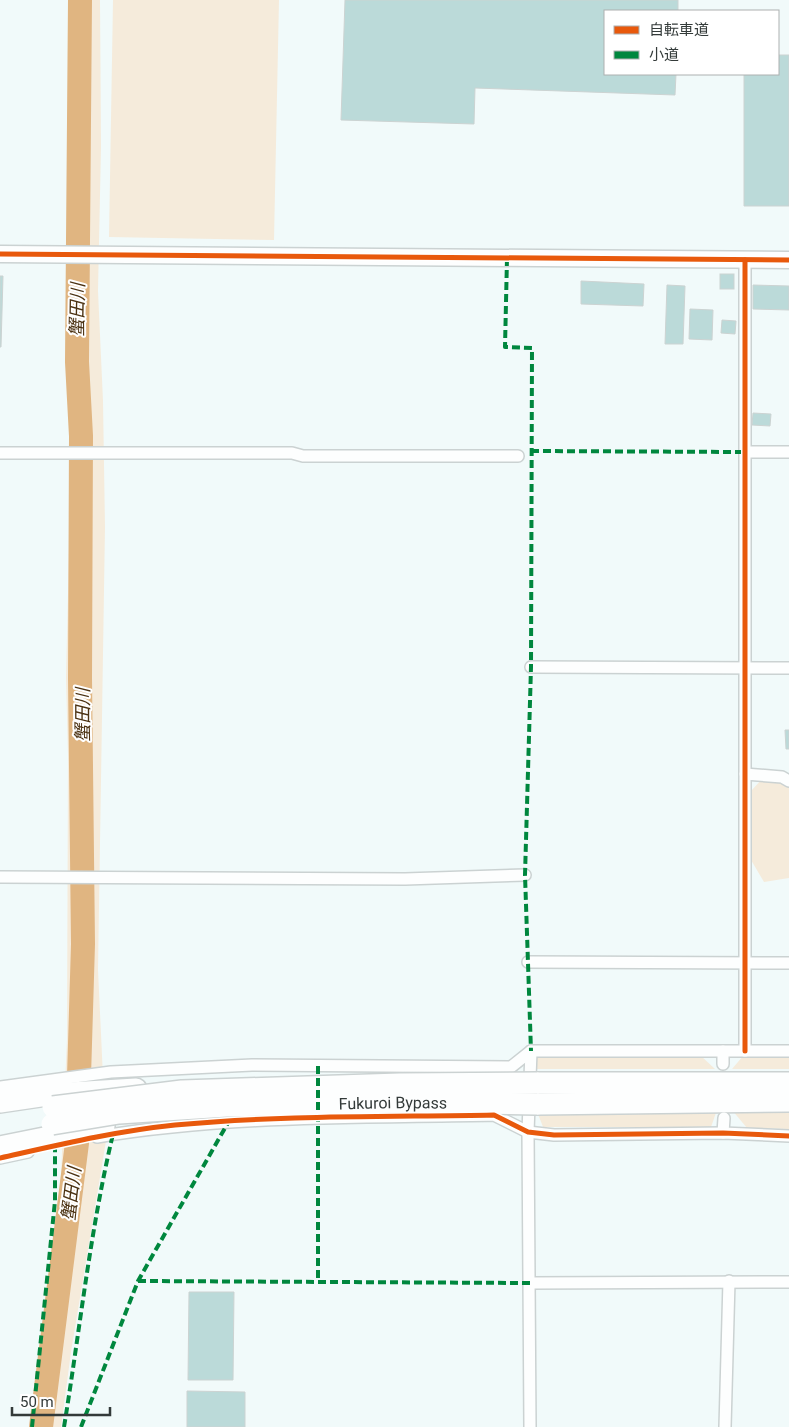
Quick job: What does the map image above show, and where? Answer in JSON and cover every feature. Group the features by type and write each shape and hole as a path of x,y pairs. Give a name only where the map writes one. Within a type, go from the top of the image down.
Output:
{"highway":[{"name":"Fukuroi Bypass","path":"537,1093 789,1083"},
{"name":"Fukuroi Bypass","path":"0,1116 55,1114 182,1100 400,1084 537,1093 789,1101"},
{"path":"0,1102 55,1114 182,1100"},
{"name":"Fukuroi Bypass","path":"0,1135 55,1114"},
{"path":"0,1147 55,1114"}],"street":[{"path":"0,254 789,260"},
{"path":"745,260 745,1051"},
{"path":"0,453 127,452 292,453 303,456 518,456"},
{"path":"745,452 789,452"},
{"path":"531,667 789,668"},
{"path":"744,774 782,777 789,781"},
{"path":"0,877 405,879 524,875"},
{"path":"528,962 789,963"},
{"path":"0,1158 112,1072 252,1065 511,1067 531,1051 789,1051"},
{"path":"530,1427 528,1132 531,1051"},
{"path":"723,1051 723,1064"},
{"path":"0,1087 101,1137 174,1125 229,1121 494,1115 528,1132 554,1135 723,1133 789,1136"},
{"path":"723,1133 724,1118"},
{"path":"725,1427 729,1282"},
{"path":"530,1283 789,1282"}],"shaded area":[{"path":"70,0 100,0 101,147 98,291 103,401 105,527 98,970 106,1141 71,1352 61,1427 35,1427 61,1175 67,1039 68,755 66,678 72,422"},
{"path":"113,0 279,0 274,240 109,237"},
{"path":"765,776 789,784 789,878 764,882 751,860 744,818 751,791"},
{"path":"536,1051 701,1056 715,1069 532,1069"},
{"path":"743,1056 789,1057 789,1069 732,1069"},
{"path":"717,1110 711,1127 543,1127 538,1114"},
{"path":"732,1110 789,1111 789,1129 747,1128"}],"building":[{"path":"345,0 678,0 678,10 604,10 604,75 676,75 675,95 475,88 474,124 341,120"},
{"path":"779,55 789,55 789,206 744,206 744,75 779,75"},
{"path":"720,274 734,274 734,289 720,289"},
{"path":"0,276 3,276 1,347 0,347"},
{"path":"581,281 644,284 643,306 581,304"},
{"path":"667,285 685,286 683,344 665,344"},
{"path":"753,285 789,286 789,310 753,309"},
{"path":"690,309 713,310 712,340 689,339"},
{"path":"722,320 736,321 735,334 721,333"},
{"path":"753,413 771,414 770,426 752,425"},
{"path":"785,730 789,730 789,749 786,749"},
{"path":"189,1292 234,1292 233,1380 188,1380"},
{"path":"187,1391 245,1392 245,1427 187,1427"}],"waterway":[{"name":"蟹田川","path":"41,1427 77,1143 83,944 80,678 81,436 77,362 80,0"}],"marked path":[{"path":"507,258 505,347 532,348 531,667 525,875 531,1051"},
{"path":"531,451 745,452"},
{"path":"318,1066 318,1282"},
{"path":"81,1427 138,1281 229,1121"},
{"path":"64,1427 98,1207 113,1134"},
{"path":"32,1427 55,1201 55,1146"},
{"path":"138,1281 530,1283"}],"cycle path":[{"path":"0,254 789,260"},
{"path":"745,260 745,1051"},
{"path":"0,1158 87,1139 175,1125 295,1118 494,1115 528,1132 554,1135 723,1133 789,1136"}]}
